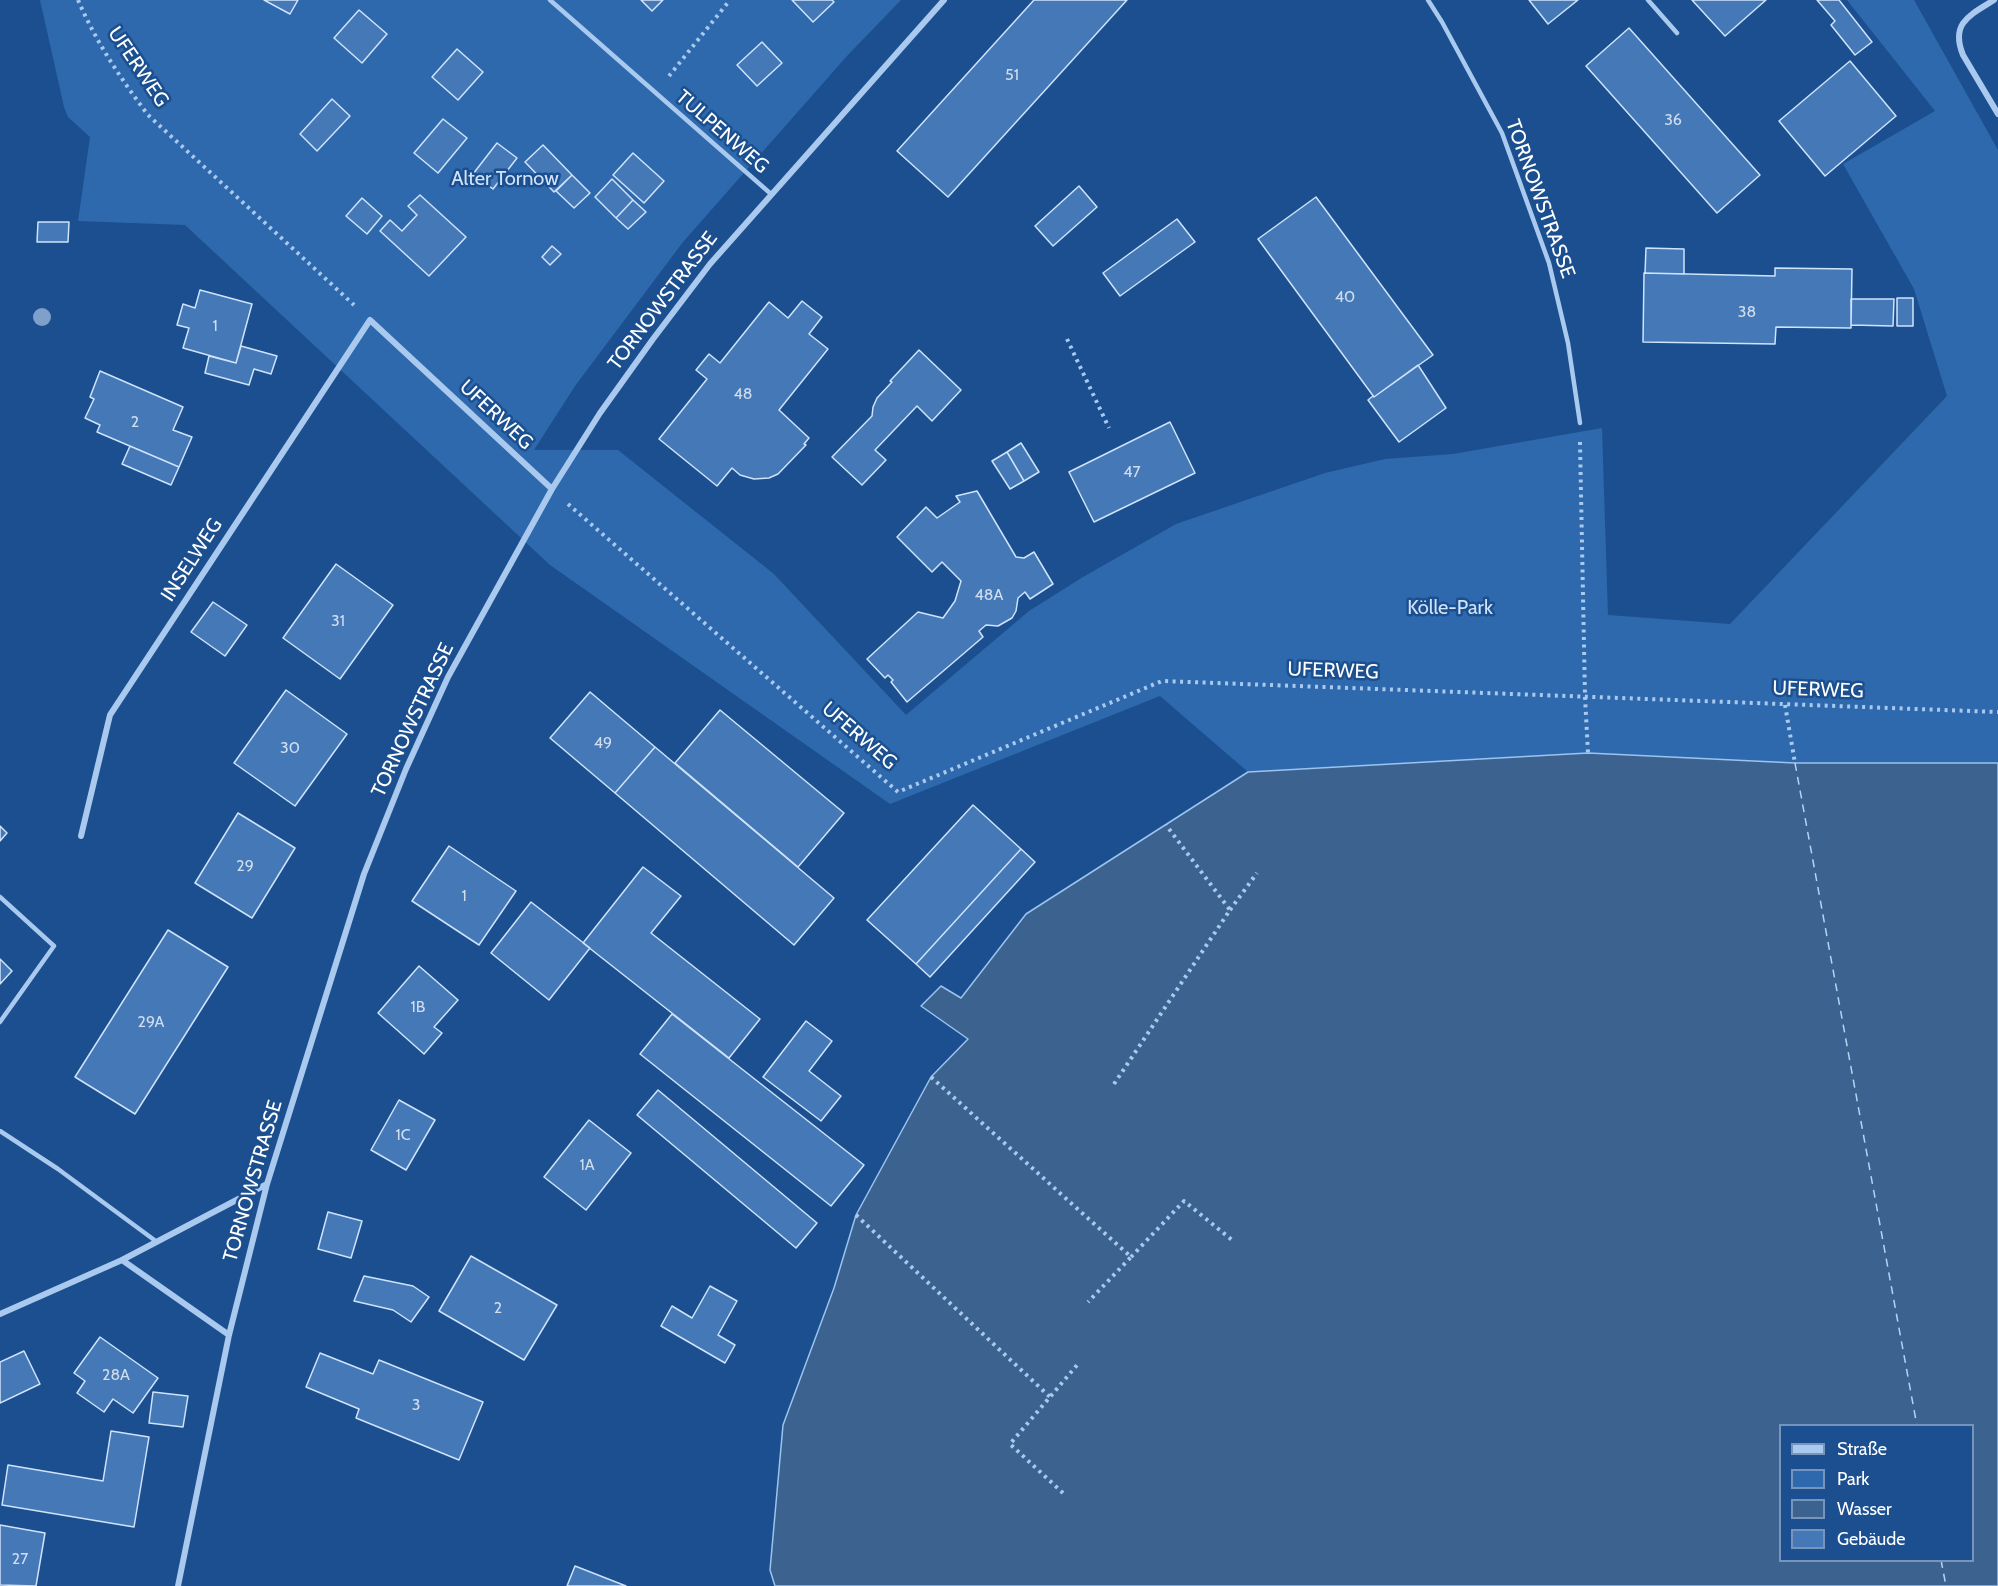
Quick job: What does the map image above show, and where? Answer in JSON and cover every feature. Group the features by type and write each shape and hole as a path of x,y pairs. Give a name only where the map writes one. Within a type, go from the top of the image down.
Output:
{"street":[{"name":"TORNOWSTRASSE","path":"178,1586 229,1335 267,1184 364,874 387,815 448,677 552,489 600,413 653,339 710,264 944,0"},
{"path":"1994,0 1968,16 1958,34 1963,55 1998,114"},
{"name":"UFERWEG","path":"369,320 552,489"},
{"name":"INSELWEG","path":"81,836 110,715 369,320"},
{"path":"0,1314 122,1260 267,1184"},
{"path":"122,1260 229,1335"}],"lane":[{"path":"550,0 655,93"},
{"name":"TORNOWSTRASSE","path":"1428,0 1502,134 1549,263 1568,343 1580,423"},
{"path":"1648,0 1677,33"},
{"name":"TULPENWEG","path":"655,93 771,194"},
{"path":"0,897 54,946 0,1022"},
{"path":"0,1131 58,1169 157,1242"}],"path":[{"name":"UFERWEG","path":"78,0 101,47 121,80 148,115 369,320"},
{"path":"655,93 730,0"},
{"path":"1067,339 1109,428"},
{"path":"1580,423 1588,753"},
{"name":"UFERWEG","path":"552,489 898,792 1162,681 1998,712"},
{"path":"1785,705 1795,763"},
{"path":"1166,825 1230,910"},
{"path":"1114,1084 1257,873"},
{"path":"931,1077 1131,1257"},
{"path":"1088,1302 1184,1202 1232,1240"},
{"path":"856,1215 1050,1397"},
{"path":"1063,1493 1010,1444 1078,1364"}],"green space":[{"path":"40,0 901,0 847,56 683,242 575,386 534,450 618,450 774,574 906,715 1029,611 1176,524 1325,473 1385,459 1453,454 1602,428 1608,615 1730,624 1947,396 1914,289 1843,164 1935,111 1847,0 1914,0 1998,150 1998,763 1795,763 1588,753 1248,772 1160,696 890,804 550,565 185,225 78,221 90,137 68,117 64,107"}],"water":[{"path":"1588,753 1795,763 1998,763 1998,1586 775,1586 770,1570 783,1425 834,1288 856,1215 931,1077 968,1039 921,1006 941,986 961,998 1026,914 1248,772"}],"building":[{"path":"264,0 298,0 290,14"},
{"path":"641,0 663,0 652,11"},
{"path":"792,0 832,0 834,2 813,22"},
{"path":"1034,0 1127,0 948,197 897,151"},
{"path":"1529,0 1578,0 1548,24"},
{"path":"1692,0 1766,0 1725,36"},
{"path":"1817,0 1839,0 1872,42 1855,55 1831,25 1835,21"},
{"path":"359,10 387,34 362,63 334,38"},
{"path":"1629,28 1760,175 1717,213 1586,66"},
{"path":"762,42 782,63 757,86 737,65"},
{"path":"457,49 483,72 458,100 432,77"},
{"path":"1850,61 1896,116 1825,176 1779,121"},
{"path":"332,99 350,116 317,151 300,134"},
{"path":"443,119 467,138 438,173 414,153"},
{"path":"497,143 517,158 493,189 473,174"},
{"path":"543,145 572,175 554,192 525,162"},
{"path":"633,153 664,181 644,203 613,175"},
{"path":"572,175 590,193 574,208 556,191"},
{"path":"612,179 633,200 616,218 595,197"},
{"path":"1079,186 1097,207 1053,246 1035,226"},
{"path":"420,195 466,237 429,276 380,231 390,220 402,231 417,215 408,206"},
{"path":"1316,197 1433,355 1374,397 1258,239"},
{"path":"362,198 382,216 367,234 346,216"},
{"path":"633,200 646,212 628,229 616,218"},
{"path":"1177,219 1195,242 1120,296 1103,273"},
{"path":"38,222 69,222 68,242 37,242"},
{"path":"552,246 561,254 550,265 542,257"},
{"path":"1646,248 1684,249 1684,274 1645,273"},
{"path":"1775,268 1852,269 1851,328 1776,327 1775,344 1643,342 1644,273 1775,276"},
{"path":"200,290 252,304 236,363 183,348 189,328 177,325 183,304 195,308"},
{"path":"1897,298 1913,298 1913,326 1897,326"},
{"path":"1851,299 1894,299 1893,326 1851,325"},
{"path":"802,301 822,317 809,334 828,349 779,410 809,438 804,444 806,445 778,474 769,478 754,479 740,475 732,468 717,486 659,439 707,379 696,370 709,354 720,363 769,302 788,318"},
{"path":"241,346 277,356 271,374 254,369 249,385 205,373 209,356 236,363"},
{"path":"919,350 961,390 932,421 917,406 875,450 886,460 862,485 832,457 872,416 877,398"},
{"path":"1418,365 1446,408 1399,442 1368,400"},
{"path":"100,371 183,407 173,430 192,437 179,467 97,432 100,425 85,418 94,399 90,397"},
{"path":"1170,422 1195,473 1094,522 1069,472"},
{"path":"1021,443 1039,472 1024,481 1007,452"},
{"path":"130,446 179,467 171,485 122,464"},
{"path":"1007,452 1024,481 1010,489 992,461"},
{"path":"977,491 1016,557 1024,558 1034,552 1053,584 1030,599 1025,592 1018,598 1016,611 1012,618 998,626 986,625 979,631 983,637 907,702 891,682 893,680 888,675 885,678 867,659 918,612 943,618 955,601 961,581 942,562 932,572 897,537 926,507 937,518 960,502 956,496"},
{"path":"336,564 393,605 340,679 283,638"},
{"path":"213,602 247,625 225,656 191,632"},
{"path":"286,690 347,734 295,806 234,763"},
{"path":"590,692 655,747 615,793 550,738"},
{"path":"720,710 844,813 798,867 675,763"},
{"path":"655,747 834,898 794,945 615,793"},
{"path":"973,805 1021,849 916,964 867,920"},
{"path":"238,813 295,848 252,918 195,883"},
{"path":"0,826 7,833 0,841"},
{"path":"449,846 516,891 479,945 412,901"},
{"path":"1021,849 1035,862 930,977 916,964"},
{"path":"643,867 681,896 651,933 760,1019 729,1058 583,943"},
{"path":"531,902 590,948 549,1000 491,953"},
{"path":"168,930 228,967 135,1114 75,1077"},
{"path":"0,959 12,971 0,984"},
{"path":"419,966 458,1000 434,1027 442,1033 424,1054 378,1013"},
{"path":"672,1014 864,1165 831,1206 640,1054"},
{"path":"806,1021 832,1041 809,1071 841,1096 821,1121 763,1077"},
{"path":"658,1090 817,1223 796,1248 637,1115"},
{"path":"399,1100 435,1120 406,1170 371,1150"},
{"path":"589,1120 631,1153 586,1210 544,1177"},
{"path":"328,1212 362,1221 351,1258 318,1249"},
{"path":"471,1256 557,1305 524,1360 439,1311"},
{"path":"364,1276 413,1286 429,1297 411,1322 393,1310 354,1301"},
{"path":"710,1286 737,1301 718,1335 735,1345 725,1363 661,1326 672,1306 692,1318"},
{"path":"100,1337 158,1378 133,1413 113,1399 104,1412 77,1393 85,1381 74,1373"},
{"path":"24,1351 40,1384 0,1403 0,1362"},
{"path":"320,1353 373,1374 379,1360 483,1402 459,1460 356,1418 359,1409 306,1387"},
{"path":"153,1392 188,1396 183,1427 149,1423"},
{"path":"111,1431 149,1437 134,1527 2,1505 8,1465 103,1481"},
{"path":"0,1525 45,1533 36,1586 0,1585"},
{"path":"575,1566 626,1586 567,1586"}],"ferry route":[{"path":"1795,763 1917,1424"},
{"path":"1941,1562 1946,1586"}],"park label":[{"name":"Alter Tornow","path":"505,179"},
{"name":"Kölle-Park","path":"1450,608"}]}
